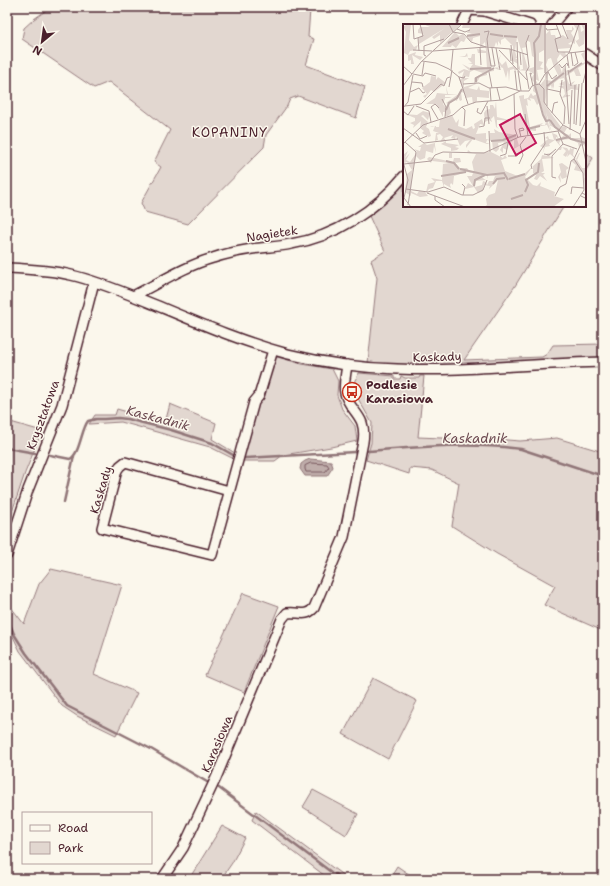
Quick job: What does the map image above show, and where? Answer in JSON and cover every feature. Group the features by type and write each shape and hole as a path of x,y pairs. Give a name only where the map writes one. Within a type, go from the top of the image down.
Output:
{"street":[{"path":"553,24 567,7"},
{"path":"462,24 468,8 484,11 527,24"},
{"path":"586,55 603,66"},
{"name":"Nagietek","path":"133,296 169,277 213,258 252,249 291,244 331,233 356,219 398,184 403,177"},
{"name":"Kaskady","path":"7,268 57,272 94,282 250,343 273,350 327,362 397,370 603,362"},
{"name":"Kryształowa","path":"7,555 28,490 62,404 94,282"},
{"name":"Kaskady","path":"229,491 126,462 120,466 118,470 102,528 212,555 254,402 259,396 273,350"},
{"name":"Karasiowa","path":"162,879 183,848 213,786 285,615 291,612 305,614 311,612 344,537 363,442 363,424 344,393 347,365"}],"green space":[{"path":"51,7 305,7 310,10 308,37 314,39 306,65 365,87 356,118 298,96 290,99 287,106 266,135 264,147 188,224 145,212 141,203 161,167 154,162 170,130 109,82 94,88 22,39 24,28"},
{"path":"586,153 593,158 586,170"},
{"path":"403,184 403,207 563,207 515,286 464,360 542,357 547,354 553,345 603,344 603,359 456,365 397,365 368,363 377,278 371,260 385,251 369,216"},
{"path":"274,356 302,364 332,369 338,381 337,395 342,409 355,426 357,441 283,455 275,461 241,461 257,403"},
{"path":"359,373 394,376 394,379 400,379 401,376 405,378 419,378 420,376 424,376 418,437 465,439 481,438 520,441 557,438 603,452 603,631 544,605 555,586 497,554 452,526 459,483 432,470 410,468 409,474 366,460 371,443 372,423 356,395 354,382"},
{"path":"170,404 216,423 212,439 235,453 234,459 210,447 121,422 89,424 95,415 115,415 117,409 165,423"},
{"path":"7,421 42,431 25,473 7,527"},
{"path":"51,569 122,585 94,674 137,693 116,735 77,716 62,706 20,651 7,624 7,602 24,624 39,584"},
{"path":"243,593 279,606 244,692 205,675"},
{"path":"373,678 417,701 388,759 343,734"},
{"path":"313,790 358,814 346,835 303,807"},
{"path":"256,811 348,879 329,879 252,820"},
{"path":"222,826 245,838 232,863 221,879 189,879"},
{"path":"397,866 416,879 389,879"}],"water":[{"path":"310,459 331,461 333,467 327,476 305,476 300,469 301,464"}],"waterway":[{"name":"Kaskadnik","path":"50,455 70,459 76,452 88,421 118,418 171,430 212,443 233,455"},
{"name":"Kaskadnik","path":"368,451 444,446 483,446 521,449 603,476"},
{"name":"Kaskadnik","path":"7,448 35,453"},
{"name":"Kaskadnik","path":"245,458 355,452"},
{"path":"64,502 74,456"},
{"path":"7,617 14,634 26,653 67,706 151,749 207,782"},
{"path":"219,788 331,872"},
{"path":"335,874 341,879"}],"place":[{"name":"Podlesie Karasiowa","path":"352,392"}],"district":[{"name":"KOPANINY","path":"230,132"}]}
